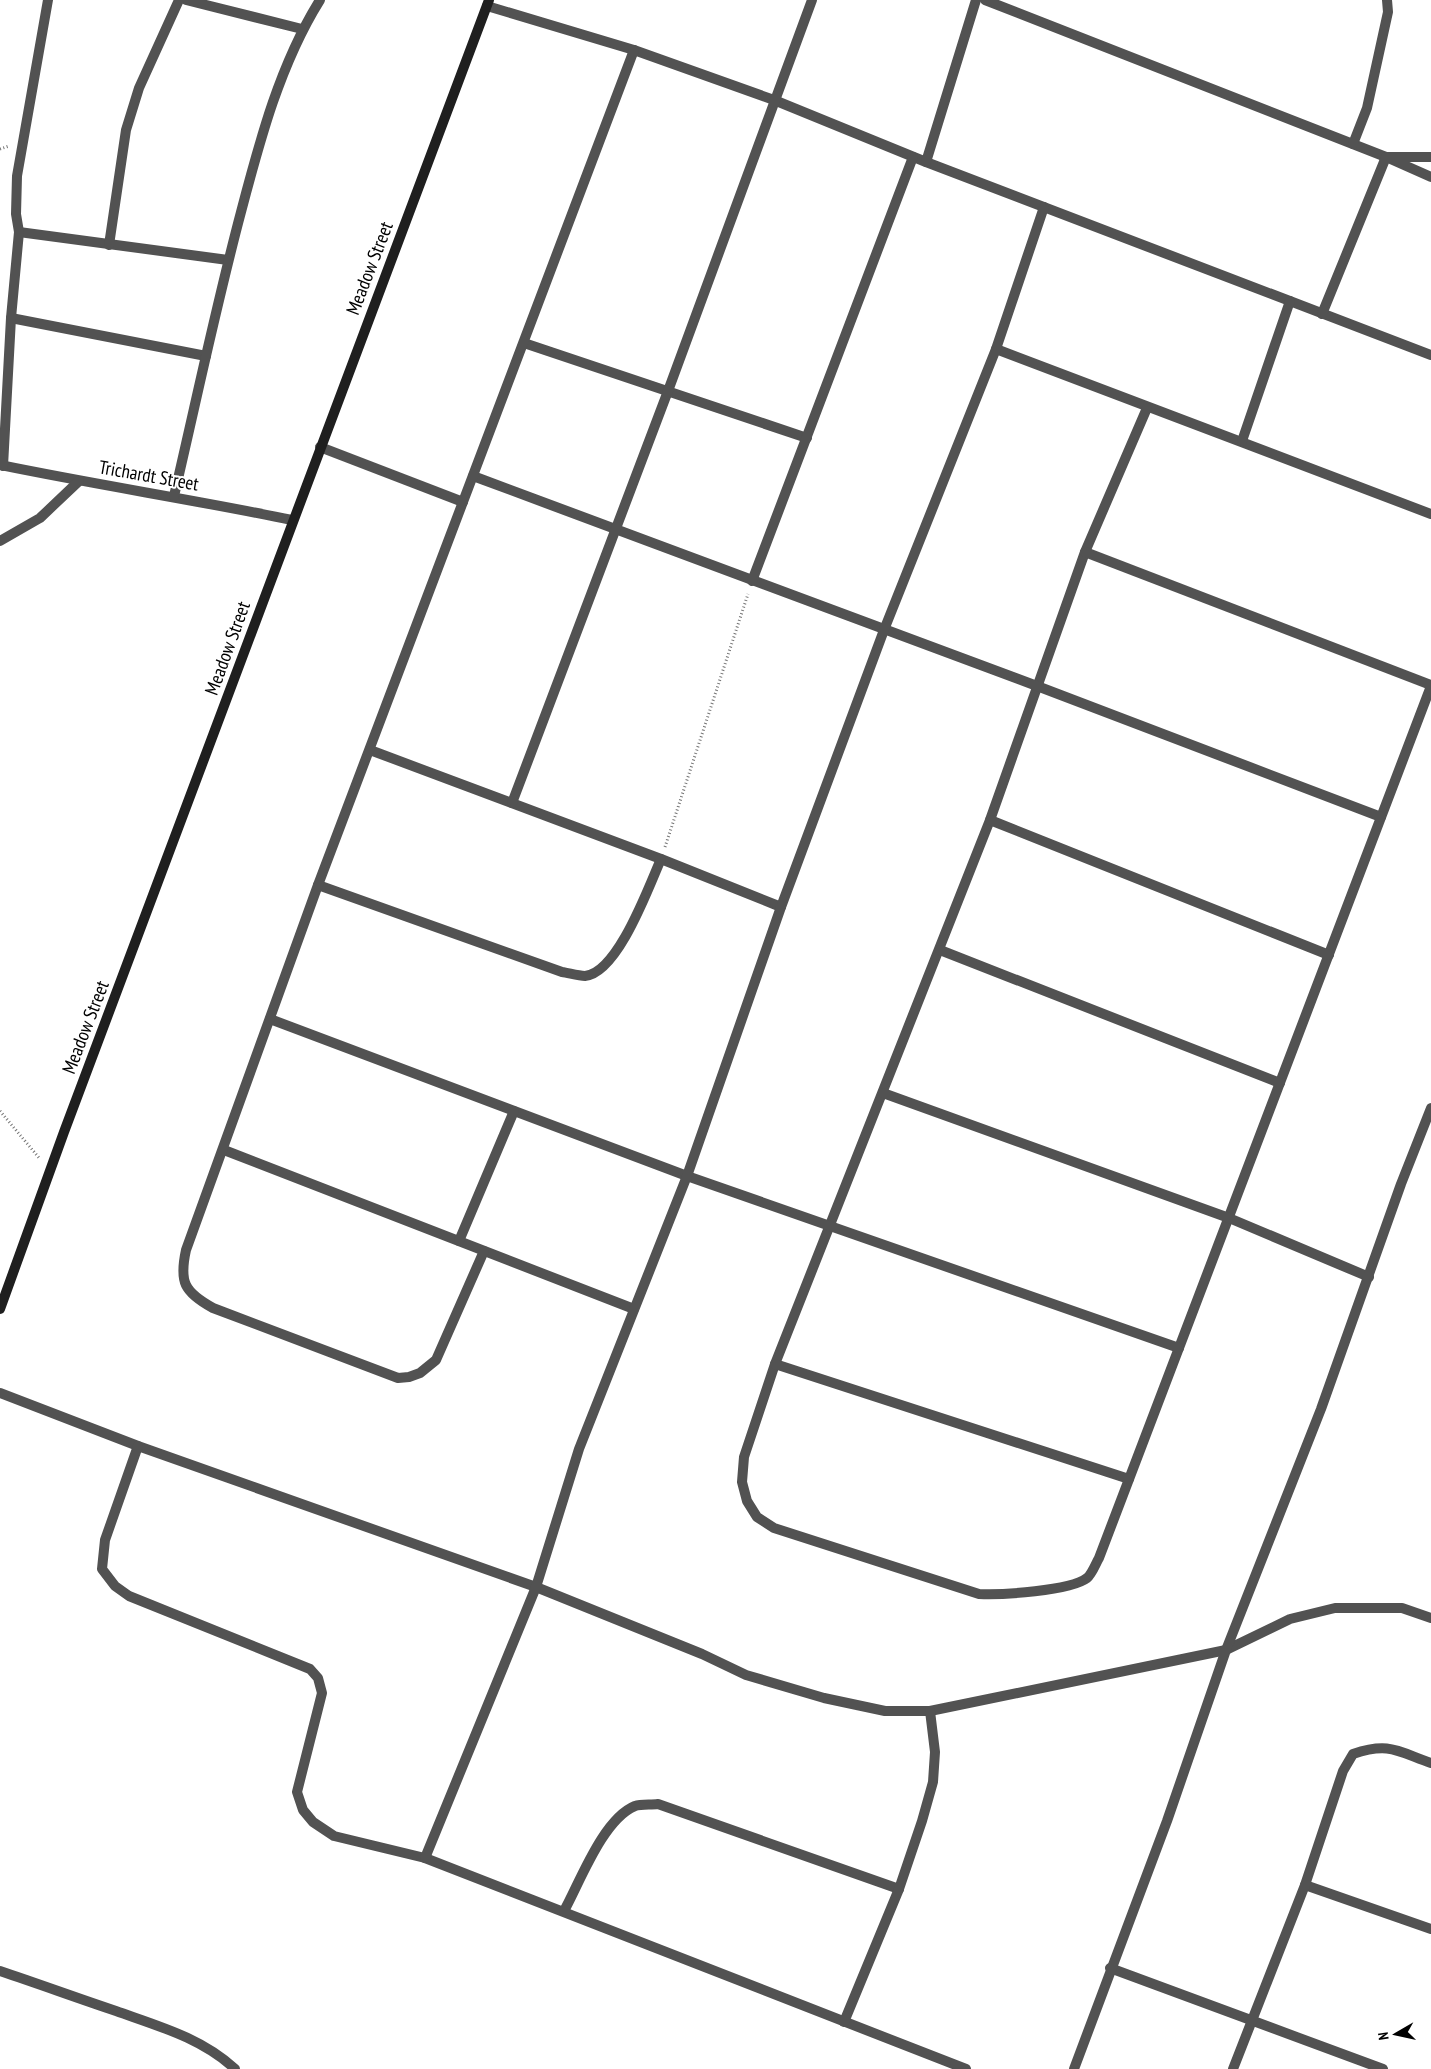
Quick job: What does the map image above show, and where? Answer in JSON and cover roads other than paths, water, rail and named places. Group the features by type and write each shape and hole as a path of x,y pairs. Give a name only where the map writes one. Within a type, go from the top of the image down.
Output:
{"street":[{"path":"2,466 11,318 19,232 16,214 17,176 48,0"},
{"path":"109,245 126,130 139,88 179,0"},
{"path":"186,0 302,29"},
{"path":"174,496 228,260 261,136 302,29 320,0"},
{"path":"512,803 668,390 812,0"},
{"path":"926,162 976,0"},
{"path":"985,0 1354,144 1431,177"},
{"path":"1354,144 1369,99 1388,12 1387,0"},
{"path":"488,3 634,50 774,100 913,157 1431,355"},
{"name":"Meadow Street","path":"0,1309 292,520 488,3"},
{"path":"484,1250 436,1360 420,1373 398,1378 237,1318 193,1297 186,1287 182,1271 186,1250 224,1150 318,885 634,50"},
{"path":"752,581 913,157"},
{"path":"1386,157 1431,157"},
{"path":"1322,314 1386,157"},
{"path":"425,1858 536,1587 580,1449 688,1176 781,907 884,630 996,349 1044,207"},
{"path":"19,232 228,260"},
{"path":"1242,441 1290,301"},
{"path":"11,318 206,356"},
{"path":"524,343 807,438"},
{"path":"996,349 1147,408 1242,441 1431,514"},
{"path":"1085,552 1431,686 1099,1558 1087,1578 1063,1586 1008,1595 979,1594 774,1528 757,1517 747,1501 742,1482 744,1457 775,1364 990,820 1085,552 1147,408"},
{"path":"320,447 463,502"},
{"name":"Trichardt Street","path":"2,466 79,481 174,496 292,520"},
{"path":"473,476 1037,686 1381,817"},
{"path":"0,541 40,518 79,481"},
{"path":"370,750 661,858 781,907"},
{"path":"990,820 1329,956"},
{"path":"318,885 562,972 585,976 599,971 613,957 629,928 661,858"},
{"path":"940,950 1280,1083"},
{"path":"270,1019 688,1176 1179,1348"},
{"path":"883,1093 1228,1218 1369,1277"},
{"path":"1074,2069 1110,1968 1167,1821 1226,1650 1321,1409 1401,1184 1431,1108"},
{"path":"460,1241 514,1111"},
{"path":"224,1150 634,1309"},
{"path":"775,1364 1129,1479"},
{"path":"0,1393 138,1446 536,1587 702,1654 746,1675 779,1686 884,1710 930,1711 1226,1650 1290,1618 1335,1608 1402,1608 1431,1618"},
{"path":"138,1446 105,1540 102,1569 106,1577 129,1596 310,1669 318,1678 322,1693 297,1792 303,1810 312,1822 334,1836 425,1858 966,2069"},
{"path":"844,2022 899,1888 933,1782 935,1752 930,1711"},
{"path":"1233,2069 1305,1885 1343,1771 1353,1754 1371,1748 1386,1747 1431,1763"},
{"path":"564,1911 606,1833 619,1816 636,1806 658,1804 899,1888"},
{"path":"1305,1885 1431,1929"},
{"path":"1110,1968 1383,2069"},
{"path":"0,1971 168,2029 223,2057 235,2069"}]}
